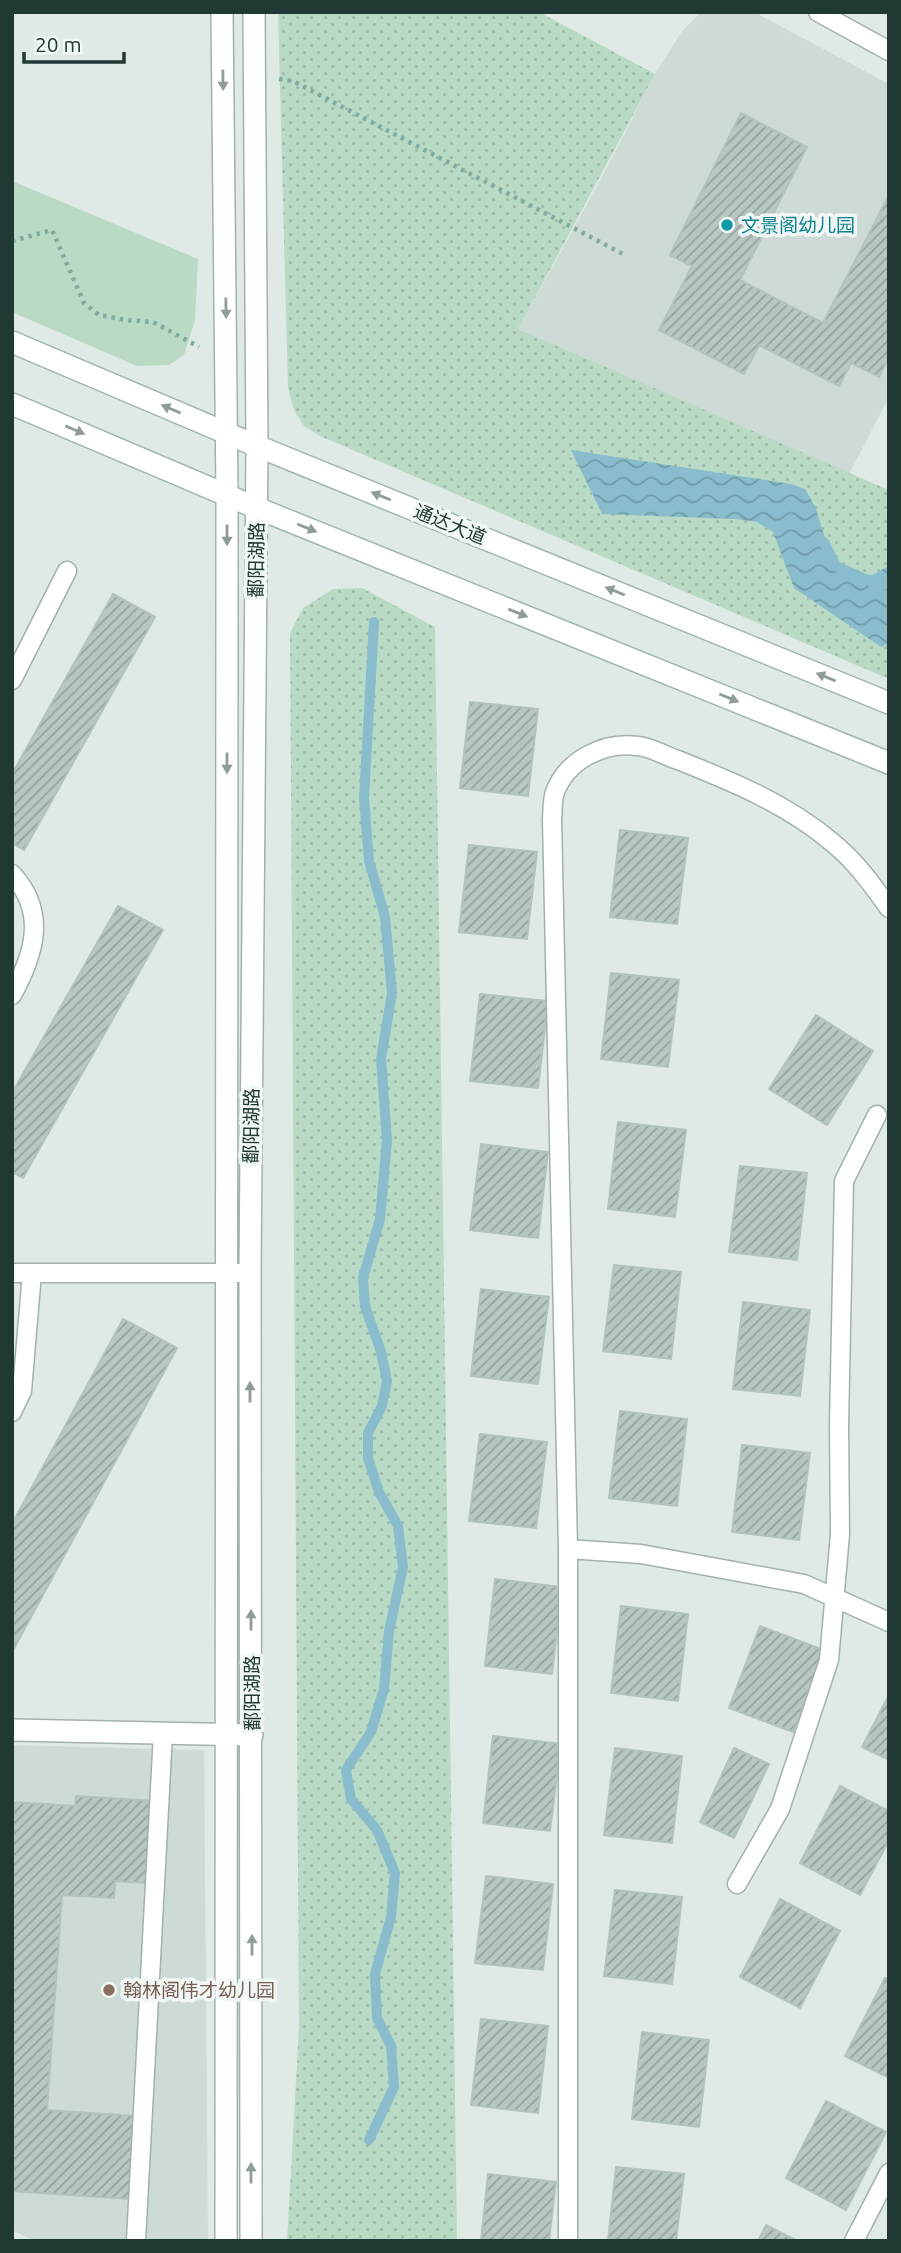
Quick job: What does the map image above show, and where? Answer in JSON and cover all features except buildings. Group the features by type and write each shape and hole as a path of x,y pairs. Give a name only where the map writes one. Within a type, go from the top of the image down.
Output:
{"street":[{"name":"鄱阳湖路","path":"222,12 227,433 226,2241"},
{"name":"鄱阳湖路","path":"251,2241 250,1273 257,508 254,12"},
{"name":"通达大道","path":"12,342 257,446 889,703"},
{"path":"12,404 257,508 889,763"},
{"path":"12,1730 252,1735"}],"lane":[{"path":"826,14 889,51"},
{"path":"12,680 67,571"},
{"path":"568,2241 568,1549 552,819 554,794 564,775 579,760 600,750 639,746 737,783 792,812 833,843 867,876 889,908"},
{"path":"12,874 31,899 35,920 22,978 12,995"},
{"path":"737,1884 780,1809 829,1660 840,1534 839,1426 844,1181 877,1115"},
{"path":"12,1273 250,1273"},
{"path":"12,1412 22,1391 32,1273"},
{"path":"568,1549 641,1554 804,1584 889,1622"},
{"path":"136,2241 163,1733"},
{"path":"854,2241 889,2173"}],"path":[{"path":"254,74 293,81 625,255"},
{"path":"12,241 52,230 84,303 99,315 153,322 226,361"}],"shaded area":[{"path":"701,12 754,12 889,84 889,397 849,474 518,329 601,179 655,74 682,31"},
{"name":"翰林阁伟才幼儿园","path":"12,1745 204,1750 208,2241 35,2241 12,2230"}],"green space":[{"path":"278,12 539,12 655,74 518,329 889,490 889,679 320,436 304,426 294,410 288,388"},
{"path":"12,181 198,259 195,320 184,355 169,365 137,366 12,312"},
{"path":"362,588 435,627 457,2241 287,2241 299,2028 290,633 303,608 333,589"}],"water":[{"path":"571,450 791,484 805,489 815,506 834,567 848,576 872,575 889,566 889,643 881,647 794,588 773,532 757,522 602,514"}],"waterway":[{"path":"824,542 836,566 879,585 889,584"},
{"path":"369,2140 394,2087 391,2046 377,2018 375,1974 391,1917 395,1873 377,1830 351,1799 346,1770 371,1732 384,1689 389,1631 403,1567 398,1526 379,1492 368,1458 368,1433 382,1406 387,1381 381,1352 365,1306 363,1278 380,1219 387,1140 381,1059 392,993 385,917 369,861 364,798 374,622"}],"place":[{"name":"文景阁幼儿园","path":"727,225"},
{"name":"翰林阁伟才幼儿园","path":"109,1990"}]}
